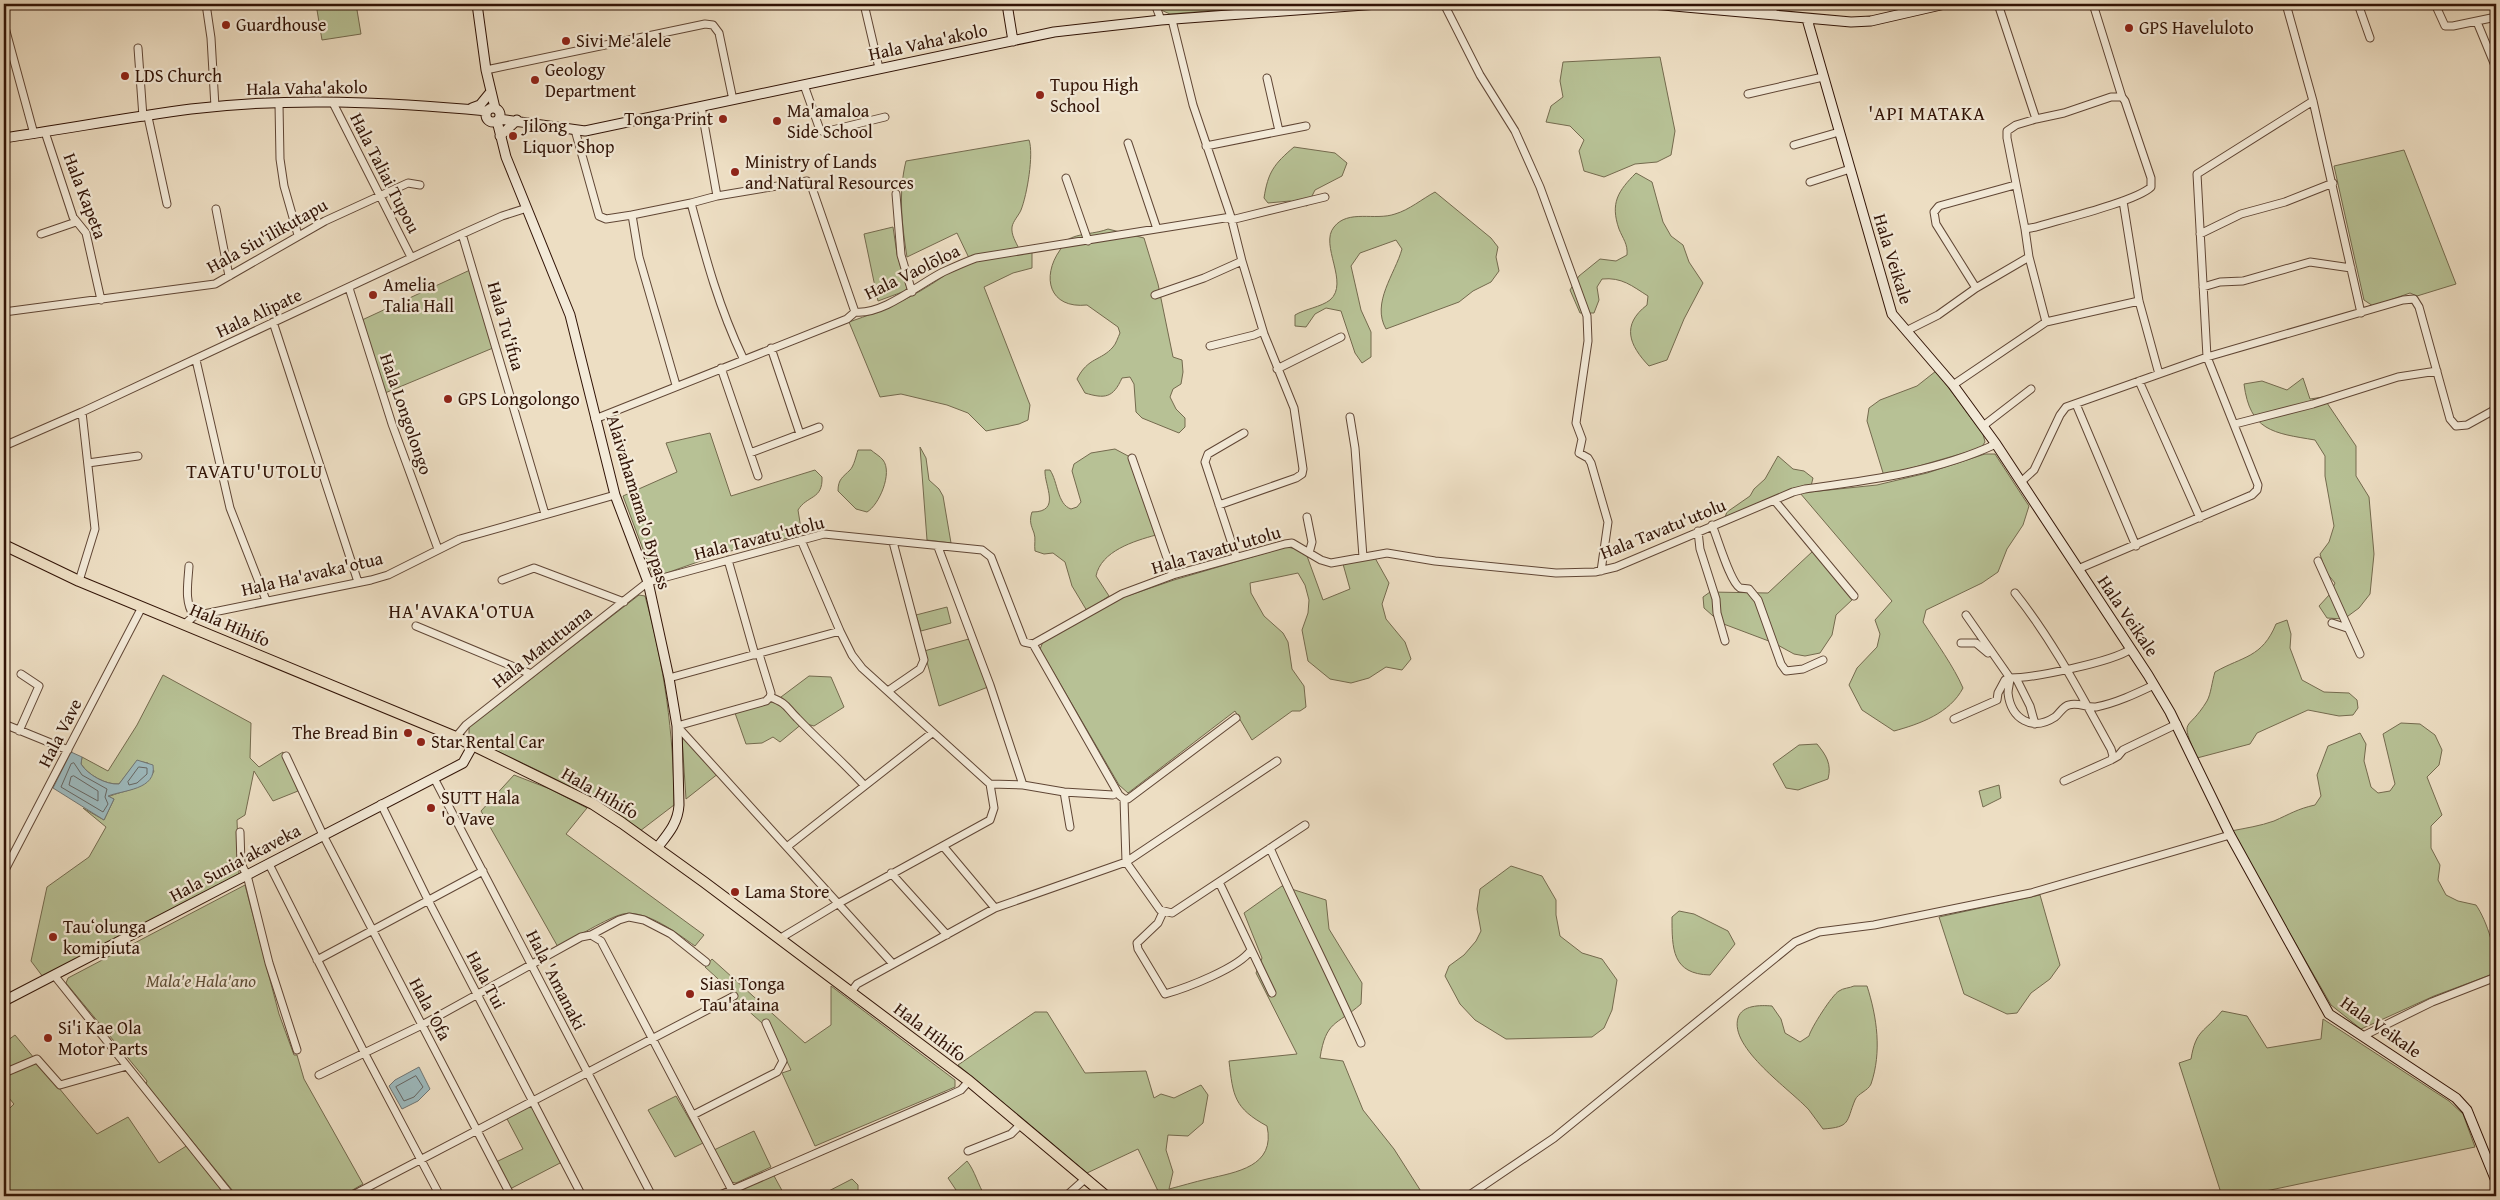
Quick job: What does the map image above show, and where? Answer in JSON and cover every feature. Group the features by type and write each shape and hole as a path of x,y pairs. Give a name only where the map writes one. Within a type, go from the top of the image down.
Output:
{"main road":[{"name":"'Alaivahamama'o Bypass","path":"476,4 493,115 527,208 570,315 615,495 648,582 669,678 677,726 678,816 673,828 657,848"},
{"path":"1007,4 1013,41"},
{"name":"Hala Vaha'akolo","path":"4,138 215,107 333,103 405,103 466,109 574,130 600,128 879,68 1087,27 1378,4"},
{"path":"1652,4 1703,6 1807,19 1871,21 1944,4"},
{"name":"Hala Veikale","path":"1807,19 1892,314 1954,385 1996,444 2154,685 2176,724 2230,835 2329,1014 2456,1098 2467,1110 2496,1181"},
{"path":"466,109 480,105 489,91"},
{"path":"500,137 518,120"},
{"name":"Hala Hihifo","path":"4,545 79,581 142,607 190,620 456,737 593,804 657,848 969,1082 1106,1196"},
{"name":"Hala Sunia'akaveka","path":"4,1001 463,763 473,745"}],"street":[{"path":"206,4 215,107"},
{"path":"864,4 879,68"},
{"path":"1155,4 1161,20"},
{"path":"1444,4 1480,75 1518,139 1540,187 1586,316 1588,341 1576,423 1582,439 1579,453 1588,458 1591,463 1608,522 1600,571"},
{"path":"1773,4 1773,16"},
{"path":"1998,4 2036,119"},
{"path":"2025,229 2123,201 2145,193 2151,187 2151,178 2122,97 2093,4"},
{"path":"2286,4 2314,101 2361,313"},
{"path":"2358,4 2370,38"},
{"path":"2435,4 2445,26 2477,22 2496,17"},
{"path":"1172,20 1193,105 1231,218 1263,331 1294,408 1303,469 1302,474 1219,504"},
{"path":"2477,22 2496,68"},
{"path":"4,24 34,134"},
{"path":"486,70 705,24 713,25 719,33 733,100"},
{"path":"138,48 146,117 167,204"},
{"path":"1748,94 1824,77"},
{"path":"1267,78 1279,131"},
{"path":"804,85 820,130 824,132 885,117"},
{"path":"2046,322 2029,257 2025,229 2010,162 2008,132 2016,125 2064,113 2110,96 2122,97"},
{"path":"2078,569 2200,518 2252,495 2257,490 2258,485 2235,424 2206,357 2197,174 2314,101"},
{"name":"Hala Taliai Tupou","path":"333,103 411,257"},
{"path":"279,104 280,159 284,186 298,235"},
{"path":"701,106 716,196"},
{"path":"1206,146 1306,126"},
{"path":"574,130 600,216 606,219 632,216 716,196 807,181 811,184 855,312"},
{"name":"Hala Kapeta","path":"45,132 73,217 86,233 101,300"},
{"path":"1794,145 1839,132"},
{"path":"1128,143 1157,229"},
{"path":"1810,182 1850,169"},
{"path":"1066,178 1088,241"},
{"name":"Hala Siu'ilikutapu","path":"4,312 208,286 229,276 298,235 380,195 408,183 420,185"},
{"path":"2200,234 2241,214 2285,202 2333,184"},
{"path":"1976,288 1936,224 1934,212 1940,206 2016,185"},
{"path":"896,194 901,255 912,292"},
{"name":"Hala Vaolōloa","path":"595,419 743,358 847,319 855,312 863,313 912,292 942,272 976,258 1231,218 1325,197"},
{"path":"2123,201 2139,301 2159,374"},
{"path":"691,203 714,289 726,322 743,358"},
{"name":"Hala Alipate","path":"4,446 196,360 411,257 502,216 527,208"},
{"path":"216,210 229,276"},
{"path":"632,216 639,257 676,385"},
{"path":"41,234 76,222"},
{"name":"Hala Tu'ifua","path":"462,234 545,514"},
{"path":"1906,331 1938,315 1976,288 2029,257"},
{"path":"1155,295 1204,278 1242,261"},
{"path":"2203,287 2220,282 2243,281 2310,262 2351,268"},
{"name":"Hala Longolongo","path":"349,288 392,424 438,549"},
{"path":"2021,482 2034,470 2060,415 2066,407 2206,357 2404,300 2414,299 2419,307 2450,419 2456,426 2467,425 2496,409"},
{"path":"1954,385 2046,322 2139,301"},
{"path":"273,322 358,582"},
{"path":"1210,346 1263,331"},
{"path":"1277,369 1341,337"},
{"path":"771,348 800,434"},
{"path":"196,360 230,508 266,600"},
{"path":"721,368 758,476"},
{"path":"2235,424 2314,404 2398,377 2437,371"},
{"path":"2139,381 2200,518"},
{"path":"1982,426 2031,389"},
{"path":"2076,404 2136,546"},
{"path":"79,581 95,529 82,412"},
{"path":"1350,417 1355,448 1363,557"},
{"path":"750,453 819,427"},
{"path":"1236,556 1206,462 1208,454 1244,434"},
{"name":"Hala Tavatu'utolu","path":"648,582 824,534 982,550 991,557 1024,642 1033,644 1122,594 1172,575 1236,556 1292,544 1331,563 1387,553 1434,561 1550,573 1580,574 1600,571 1806,489 1897,476 1980,452 1996,444"},
{"path":"88,463 138,456"},
{"path":"1132,458 1172,575"},
{"name":"Hala Ha'avaka'otua","path":"190,620 266,600 388,575 460,539 615,495"},
{"path":"1775,501 1854,596"},
{"path":"1307,517 1312,542 1309,553"},
{"path":"1712,525 1732,579 1740,588 1749,590 1758,600 1781,664 1786,671 1803,669 1822,660"},
{"path":"1698,531 1700,549 1716,599 1717,613 1725,641"},
{"path":"779,939 892,873 990,820 994,808 990,784 862,668 852,655 801,540"},
{"path":"888,691 920,670 924,660 893,542"},
{"path":"938,547 990,686 1023,785"},
{"path":"728,560 770,697 789,707 796,718 833,752 864,785"},
{"path":"2318,561 2360,654"},
{"path":"189,566 188,596 190,620"},
{"path":"502,580 534,568 624,602"},
{"name":"Hala Matutuana","path":"456,737 466,725 648,582"},
{"path":"2015,593 2042,627 2066,668 2111,749 2114,756 2111,760"},
{"name":"Hala Vave","path":"4,872 142,607"},
{"path":"1966,615 1994,658"},
{"path":"2332,623 2347,628"},
{"path":"416,626 531,674"},
{"path":"669,678 840,631"},
{"path":"1961,643 1976,643 2013,678 2030,706 2035,724"},
{"path":"1033,644 1118,794 1126,862 1160,910 1172,913 1304,825"},
{"path":"1954,719 1997,700 1998,693 2005,680 2120,656 2131,649"},
{"path":"19,730 39,686 21,674"},
{"path":"2013,678 2008,694 2017,714 2024,722 2035,724 2055,717 2066,705 2075,704 2087,707 2134,696 2154,685"},
{"path":"770,697 766,701 677,726 788,846 893,964"},
{"path":"990,784 1023,785 1064,792 1118,794 1128,799 1236,718"},
{"path":"4,724 68,750"},
{"path":"2064,781 2111,760 2123,750 2176,724"},
{"path":"788,846 932,733"},
{"name":"Hala 'Ofa","path":"286,756 323,835 511,1196"},
{"path":"851,992 857,984 995,908 1126,862 1276,761"},
{"name":"Hala 'Amanaki","path":"434,778 532,964 586,1073 652,1196"},
{"path":"1064,792 1070,826"},
{"name":"Hala Tui","path":"382,804 429,902 582,1196"},
{"path":"240,832 241,864 247,875 269,963 296,1050"},
{"path":"1468,1196 1554,1138 1795,942 1819,932 1892,922 2031,893 2230,835"},
{"path":"943,846 995,908"},
{"path":"1270,848 1304,925 1329,970 1361,1043"},
{"path":"269,864 365,1054 440,1196"},
{"path":"317,960 372,929 429,902 483,871"},
{"path":"892,873 947,935"},
{"path":"1219,882 1272,993"},
{"path":"1163,912 1158,923 1142,936 1137,943 1138,949 1165,994 1223,970 1247,956 1251,950"},
{"path":"319,1075 422,1025 581,937 591,935 619,920 629,917 644,920 671,934 706,962"},
{"path":"591,935 601,941 733,1193"},
{"path":"54,976 231,1196"},
{"path":"2363,1036 2432,1002 2496,977"},
{"path":"351,1196 734,996"},
{"path":"693,1115 780,1068 783,1061 766,1023"},
{"path":"4,1073 37,1059 60,1085 126,1066"},
{"path":"718,1196 733,1193 948,1096 960,1090 969,1082"},
{"path":"968,1151 1011,1134 1020,1125"},
{"path":"1066,1196 1085,1179"}],"green space":[{"path":"316,4 356,4 361,34 322,40"},
{"path":"1159,4 1296,4 1170,14 1161,10"},
{"path":"1660,57 1675,131 1671,155 1657,162 1635,164 1604,177 1584,171 1579,151 1584,140 1570,126 1546,122 1551,106 1563,97 1560,81 1563,62"},
{"path":"1029,140 1031,155 1027,185 1021,210 1012,230 1019,249 1032,252 1032,268 1013,273 984,287 1030,405 1028,420 1019,424 986,431 968,413 947,405 901,394 880,397 849,322 887,308 909,297 944,276 945,268 969,258 957,233 907,257 901,197 906,161"},
{"path":"1294,147 1335,153 1347,163 1342,176 1315,190 1307,206 1290,201 1268,203 1264,198 1270,175 1281,158"},
{"path":"2404,150 2456,284 2417,296 2410,293 2373,306 2364,300 2334,166"},
{"path":"1636,173 1652,182 1663,222 1671,236 1683,245 1689,262 1703,283 1684,319 1667,360 1649,366 1637,350 1631,335 1634,320 1647,305 1648,296 1621,281 1602,279 1597,287 1599,300 1594,313 1580,313 1570,290 1579,276 1600,259 1616,261 1627,255 1626,245 1616,220 1615,212 1620,192"},
{"path":"1435,192 1491,238 1498,247 1496,257 1499,271 1491,282 1473,291 1459,302 1386,329 1381,309 1386,289 1402,249 1396,240 1360,253 1351,266 1361,310 1371,332 1371,357 1362,363 1355,353 1341,311 1326,308 1315,314 1306,327 1295,326 1295,315 1330,300 1335,293 1337,284 1336,274 1330,244 1330,235 1334,227 1347,218 1395,214"},
{"path":"893,227 897,254 907,288 905,291 878,301 864,234"},
{"path":"1108,229 1144,238 1158,284 1173,357 1182,360 1181,384 1173,389 1170,397 1176,409 1185,418 1185,427 1179,433 1142,418 1136,412 1134,384 1130,377 1122,378 1112,393 1103,396 1085,393 1077,379 1090,363 1113,347 1120,333 1118,327 1087,305 1074,305 1064,302 1057,296 1052,289 1051,271 1054,260 1067,240 1076,236"},
{"path":"470,270 493,348 385,393 362,320"},
{"path":"1936,371 1983,434 1985,442 1981,448 1884,476 1867,421 1869,408 1880,400 1917,386"},
{"path":"2303,378 2310,399 2323,397 2356,446 2356,476 2369,497 2374,554 2370,594 2359,608 2344,619 2327,618 2319,606 2330,594 2335,583 2325,571 2320,554 2329,542 2334,526 2325,476 2325,456 2315,440 2276,432 2258,421 2247,400 2244,384 2262,381 2287,390"},
{"path":"710,433 731,496 815,470 822,477 820,490 798,510 802,535 726,552 658,576 653,576 623,496 677,472 666,443"},
{"path":"920,447 926,458 929,480 939,489 943,496 951,543 927,540"},
{"path":"1115,449 1130,457 1156,535 1120,548 1104,560 1096,576 1109,596 1087,611 1072,586 1065,562 1053,553 1044,554 1035,551 1035,537 1031,515 1032,512 1047,508 1049,503 1045,470 1050,470 1060,498 1071,509 1077,507 1081,502 1072,471 1074,464 1091,453"},
{"path":"858,450 871,450 883,460 886,466 885,480 880,496 867,512 856,509 838,491 840,481 854,463"},
{"path":"1985,454 1995,454 2029,506 2023,525 2007,549 1998,572 1982,583 1926,610 1923,622 1950,663 1963,688 1957,697 1942,711 1924,721 1894,731 1862,710 1849,685 1857,668 1877,647 1880,634 1875,620 1892,601 1800,493 1877,485 1927,473"},
{"path":"1778,456 1793,469 1804,471 1813,478 1811,486 1794,488 1725,517 1727,512 1750,496 1754,489 1765,479"},
{"path":"1286,547 1298,549 1307,556 1323,600 1350,589 1343,564 1375,558 1389,583 1382,604 1386,619 1405,642 1411,659 1402,670 1386,667 1369,678 1351,683 1330,679 1308,661 1302,630 1308,613 1309,600 1305,585 1298,573 1250,583 1251,593 1264,616 1283,633 1288,642 1292,669 1304,686 1306,707 1300,711 1292,711 1252,740 1235,711 1128,793 1119,785 1040,649 1043,642 1124,597"},
{"path":"1813,551 1853,599 1836,615 1832,635 1820,653 1805,656 1794,654 1774,643 1721,623 1704,608 1703,597 1710,592 1768,593"},
{"path":"639,595 645,596 663,673 674,778 674,805 640,831 579,791 469,737 469,727"},
{"path":"947,607 951,623 921,631 916,615"},
{"path":"2287,620 2291,634 2290,648 2302,680 2324,692 2349,693 2357,700 2358,708 2353,715 2339,716 2308,710 2257,733 2250,744 2197,758 2187,730 2210,695 2215,672 2258,650 2271,635 2276,624"},
{"path":"969,639 988,687 939,706 924,651"},
{"path":"163,675 251,723 250,758 259,767 283,752 298,791 273,801 254,771 245,815 237,820 239,874 43,977 31,961 47,887 89,857 106,827 83,808 104,820 114,799 108,797 140,786 150,778 154,771 148,763 137,761 119,784 114,784 88,772 81,764 82,757 108,771 137,725"},
{"path":"809,676 831,677 844,707 814,726 803,723 780,742 773,737 762,743 746,744 735,713 754,705 777,700"},
{"path":"2401,723 2420,724 2435,735 2442,750 2439,765 2427,777 2442,815 2431,826 2431,848 2440,865 2438,880 2446,895 2458,901 2476,905 2480,911 2491,939 2495,967 2493,974 2434,996 2361,1029 2331,1005 2231,831 2269,823 2298,810 2315,805 2321,796 2317,775 2328,746 2360,733 2366,744 2364,761 2371,787 2378,793 2390,791 2395,784 2383,734"},
{"path":"686,737 719,773 686,799 682,738"},
{"path":"1817,744 1827,760 1829,769 1828,779 1798,790 1786,788 1773,764 1799,745"},
{"path":"514,775 550,789 587,808 566,834 704,935 695,946 661,924 642,915 632,913 609,919 558,947 481,811"},
{"path":"1999,785 2001,798 1983,807 1979,791"},
{"path":"1511,866 1542,876 1556,900 1556,915 1560,936 1582,953 1602,959 1617,980 1612,1010 1604,1028 1592,1037 1506,1039 1475,1020 1460,1004 1445,976 1449,966 1464,955 1476,941 1481,931 1477,909 1480,889"},
{"name":"Mala'e Hala'ano","path":"245,885 279,1014 294,1055 297,1055 304,1079 363,1184 342,1196 237,1196 146,1084 147,1081 66,983 68,978"},
{"path":"1282,886 1326,900 1329,929 1362,983 1361,1004 1329,1030 1322,1046 1320,1058 1343,1061 1363,1110 1394,1149 1424,1196 1147,1196 1158,1191 1138,1149 1087,1173 958,1065 1035,1012 1047,1012 1085,1073 1146,1071 1154,1098 1161,1094 1174,1098 1201,1085 1208,1095 1203,1123 1188,1136 1168,1135 1166,1150 1173,1172 1169,1189 1230,1174 1251,1165 1260,1159 1265,1151 1268,1140 1267,1126 1248,1113 1237,1100 1229,1061 1297,1054 1256,973 1262,958 1244,913"},
{"path":"2040,895 2060,965 2050,979 2031,993 2017,1013 2007,1014 1964,994 1939,917"},
{"path":"1679,911 1694,914 1728,931 1735,944 1710,975 1697,974 1688,970 1681,965 1677,958 1674,949 1672,917"},
{"path":"712,959 805,1043 831,1025 831,986 955,1080 955,1087 815,1146 782,1073 791,1070 768,1021 762,1023 735,999 728,988 705,967"},
{"path":"1854,986 1867,986 1876,1022 1877,1047 1874,1072 1870,1086 1855,1100 1846,1122 1839,1127 1823,1129 1809,1110 1763,1068 1752,1055 1743,1042 1738,1030 1738,1018 1747,1008 1772,1006 1781,1019 1785,1033 1800,1042 1809,1036 1822,1012 1836,994 1841,990"},
{"path":"2222,1011 2247,1016 2267,1048 2321,1039 2323,1019 2449,1101 2463,1114 2475,1147 2242,1196 2222,1196 2179,1063 2191,1059 2198,1036"},
{"path":"15,1035 97,1134 128,1117 159,1163 188,1145 226,1196 4,1196 4,1114 14,1104 4,1092 4,1043"},
{"path":"676,1096 703,1143 675,1157 648,1110"},
{"path":"530,1105 534,1106 562,1162 510,1189 496,1162 523,1149 506,1117"},
{"path":"754,1131 771,1167 736,1183 731,1182 714,1150"},
{"path":"967,1161 985,1196 960,1196 948,1178"},
{"path":"773,1174 785,1196 738,1196 738,1191"},
{"path":"852,1179 858,1185 858,1191 853,1196 819,1196"}],"water":[{"path":"71,752 82,757 81,764 88,772 109,783 119,784 137,760 153,765 153,773 150,780 138,788 108,796 114,799 104,820 53,788"},
{"path":"419,1067 430,1089 418,1101 402,1109 389,1086 395,1080"}],"place":[{"name":"Guardhouse","path":"226,25"},
{"name":"GPS Haveluloto","path":"2129,28"},
{"name":"Sivi Me'alele","path":"566,41"},
{"name":"LDS Church","path":"125,76"},
{"name":"Geology Department","path":"535,80"},
{"name":"Tupou High School","path":"1040,95"},
{"name":"Tonga Print","path":"723,119"},
{"name":"Ma'amaloa Side School","path":"777,121"},
{"name":"Jilong Liquor Shop","path":"513,136"},
{"name":"Ministry of Lands and Natural Resources","path":"735,172"},
{"name":"Amelia Talia Hall","path":"373,295"},
{"name":"GPS Longolongo","path":"448,399"},
{"name":"The Bread Bin","path":"408,733"},
{"name":"Star Rental Car","path":"421,742"},
{"name":"SUTT Hala 'o Vave","path":"431,808"},
{"name":"Lama Store","path":"735,892"},
{"name":"Tauʻolunga komipiuta","path":"53,937"},
{"name":"Siasi Tonga Tau'ataina","path":"690,994"},
{"name":"Si'i Kae Ola Motor Parts","path":"48,1038"}],"district":[{"name":"'API MATAKA","path":"1927,113"},
{"name":"TAVATU'UTOLU","path":"255,471"},
{"name":"HA'AVAKA'OTUA","path":"462,611"}]}
